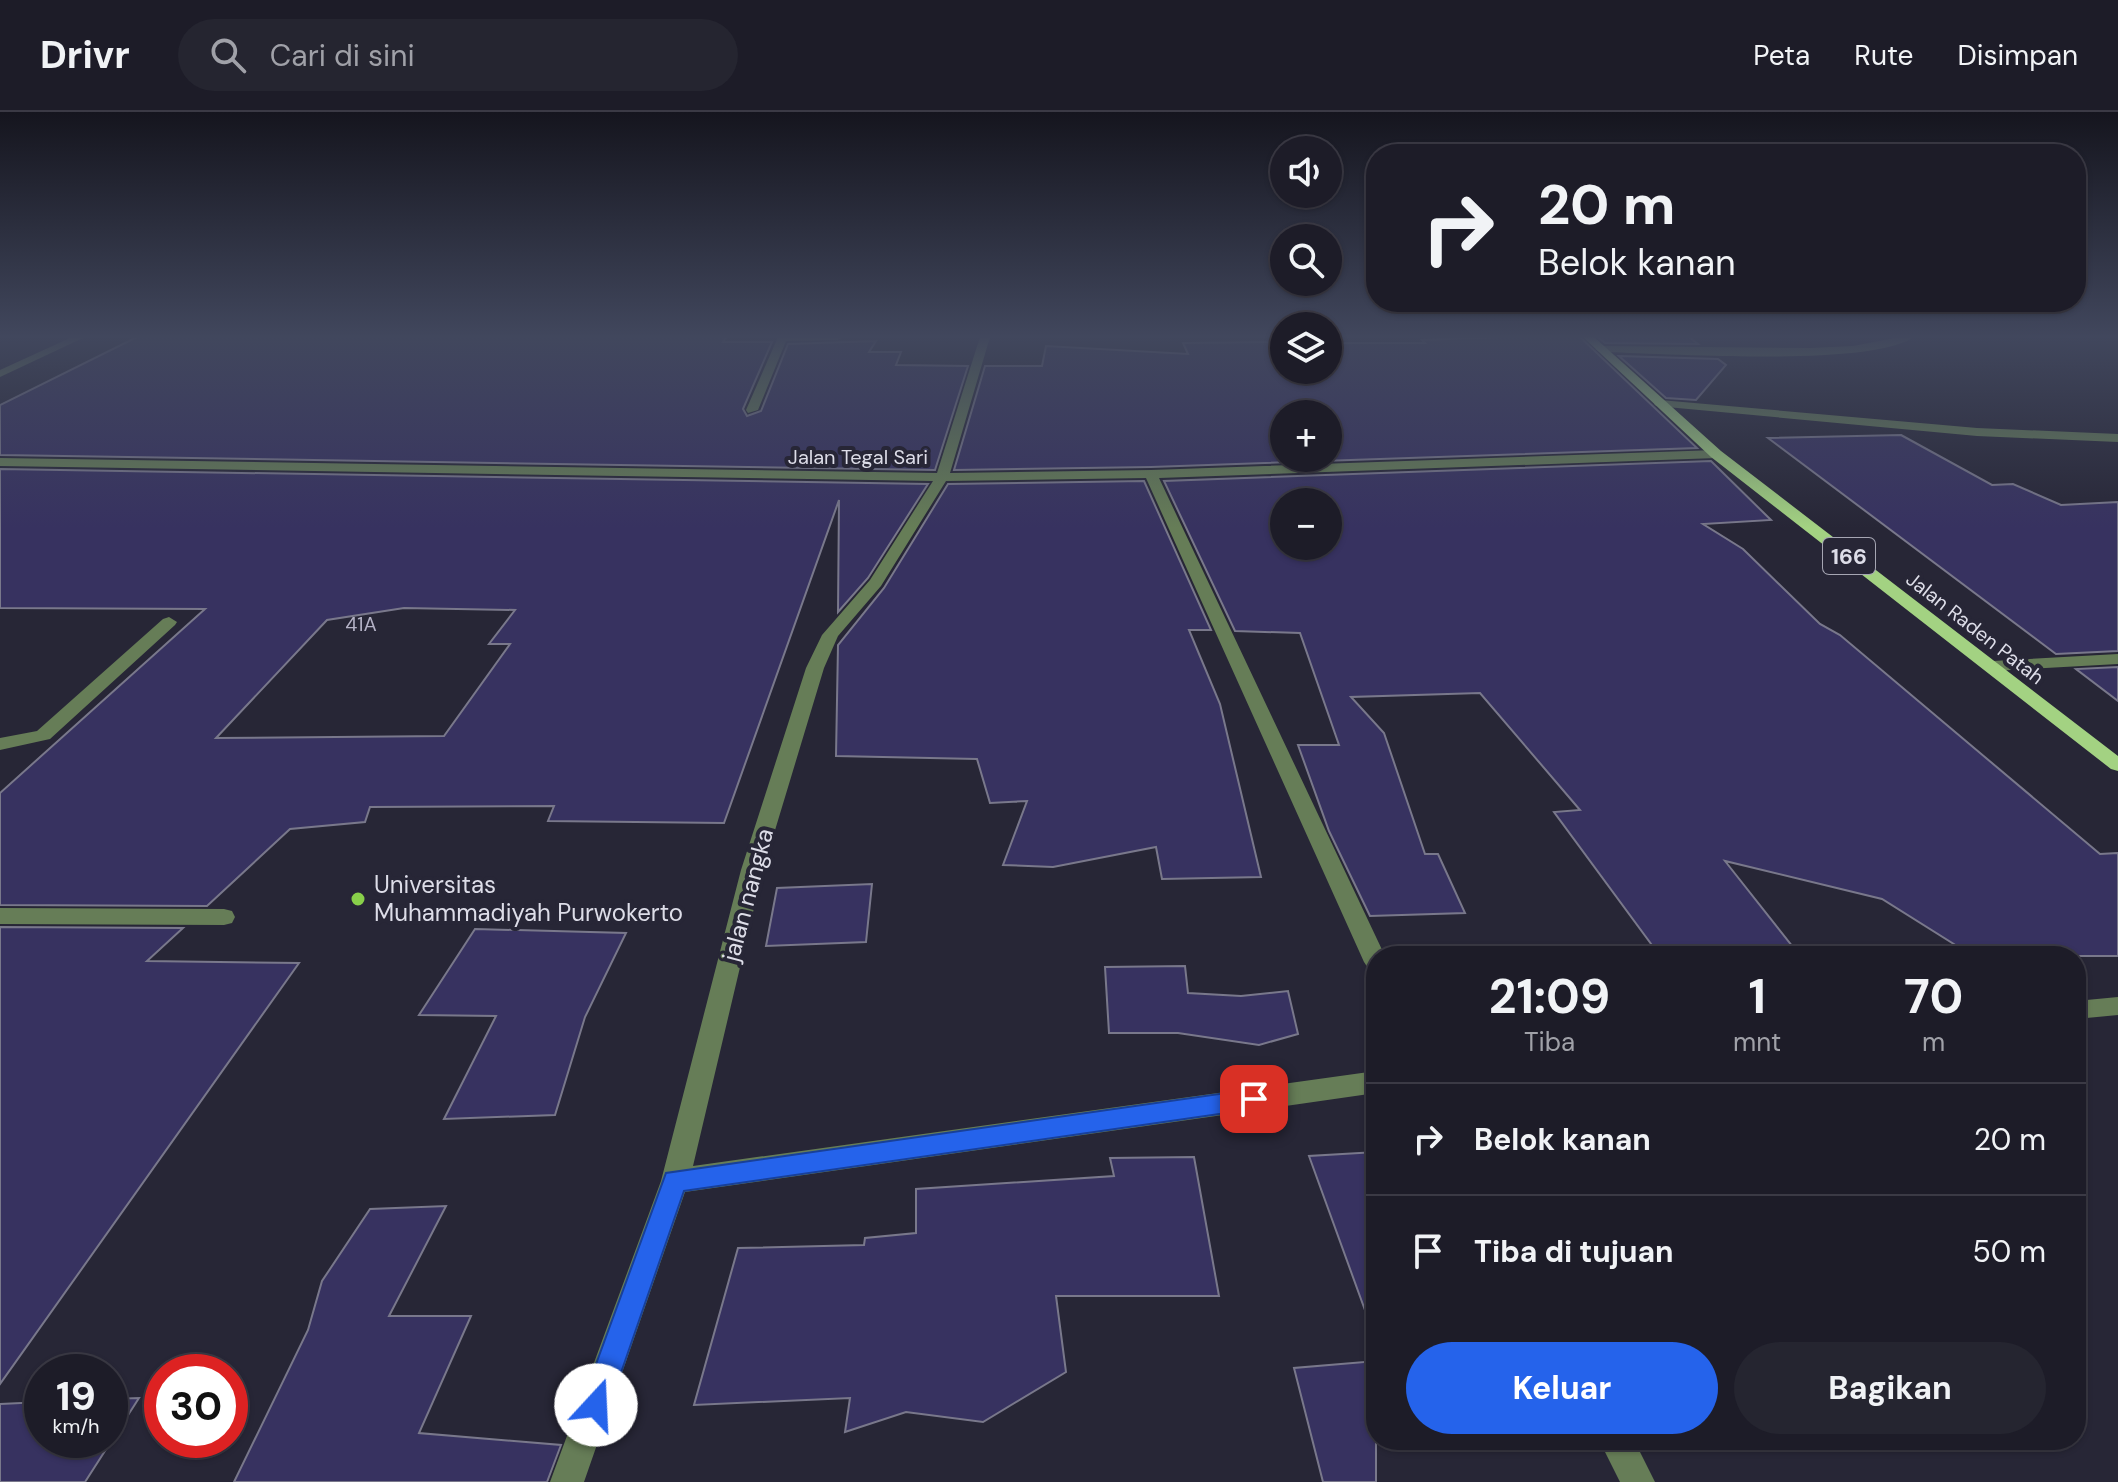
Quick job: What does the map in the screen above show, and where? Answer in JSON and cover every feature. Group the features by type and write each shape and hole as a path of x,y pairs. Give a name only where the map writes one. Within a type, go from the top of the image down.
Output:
{"main road":[{"name":"Jalan Raden Patah","path":"1657,401 1716,454 2118,765"}],"street":[{"path":"752,410 756,401"},
{"name":"jalan nangka","path":"567,1482 675,1181 752,870 815,668 830,635 876,583 942,477 965,401"},
{"path":"1660,404 1977,432 2118,438"},
{"name":"Jalan Tegal Sari","path":"0,462 942,477 1151,474 1716,454"},
{"path":"1151,474 1369,946"},
{"path":"0,744 43,735 169,622"},
{"path":"1993,666 2118,659"},
{"path":"0,916 224,917"},
{"path":"2086,1009 2118,1006"},
{"path":"675,1181 1366,1083"},
{"path":"1621,1450 1638,1482"}],"building":[{"path":"8,401 746,401 743,409 747,416 761,411 765,401 957,401 935,470 0,455 0,405"},
{"path":"975,401 1270,401 1270,463 954,470"},
{"path":"1342,401 1647,401 1697,448 1342,460"},
{"path":"1901,435 1992,485 2013,484 2061,505 2118,502 2118,651 2056,654 1768,438"},
{"path":"1711,461 1771,520 1703,524 1743,549 1820,624 1840,635 2100,854 2118,853 2118,956 2086,956 2086,946 1957,946 1882,899 1725,861 1792,946 1653,946 1554,812 1580,810 1480,693 1351,697 1384,733 1425,854 1438,854 1465,913 1370,916 1329,831 1298,745 1339,745 1300,633 1235,631 1164,481"},
{"path":"0,469 928,484 868,578 838,612 839,500 724,823 548,821 554,806 370,807 365,822 290,829 207,906 0,905 0,793 205,609 0,608","holes":["404,608 515,610 489,644 510,644 444,736 216,738 327,620"]},
{"path":"1144,481 1211,630 1189,630 1220,704 1261,877 1162,879 1156,847 1053,867 1003,865 1027,801 990,803 977,759 836,756 838,645 884,588 948,484"},
{"path":"2118,667 2118,701 2076,669"},
{"path":"872,884 866,942 766,946 777,888"},
{"path":"0,927 183,928 147,961 299,963 0,1384"},
{"path":"475,929 626,933 585,1017 555,1115 444,1119 496,1016 419,1015"},
{"path":"1185,966 1188,993 1241,996 1288,991 1298,1034 1259,1045 1178,1033 1109,1033 1105,967"},
{"path":"1366,1153 1366,1313 1309,1156"},
{"path":"1194,1157 1219,1296 1056,1296 1066,1372 983,1422 906,1412 845,1432 850,1398 694,1405 738,1248 864,1245 865,1238 916,1233 916,1189 1114,1176 1110,1158"},
{"path":"446,1206 389,1316 471,1316 419,1433 561,1445 547,1482 234,1482 308,1330 322,1281 370,1209"},
{"path":"1366,1362 1366,1450 1376,1450 1376,1482 1323,1482 1294,1368"},
{"path":"128,1398 139,1398 128,1415"},
{"path":"24,1403 24,1458 100,1458 85,1482 0,1482 0,1404"}],"place":[{"name":"Universitas Muhammadiyah Purwokerto","path":"358,899"}],"route":[{"path":"596,1405 675,1181 1254,1099"}]}
